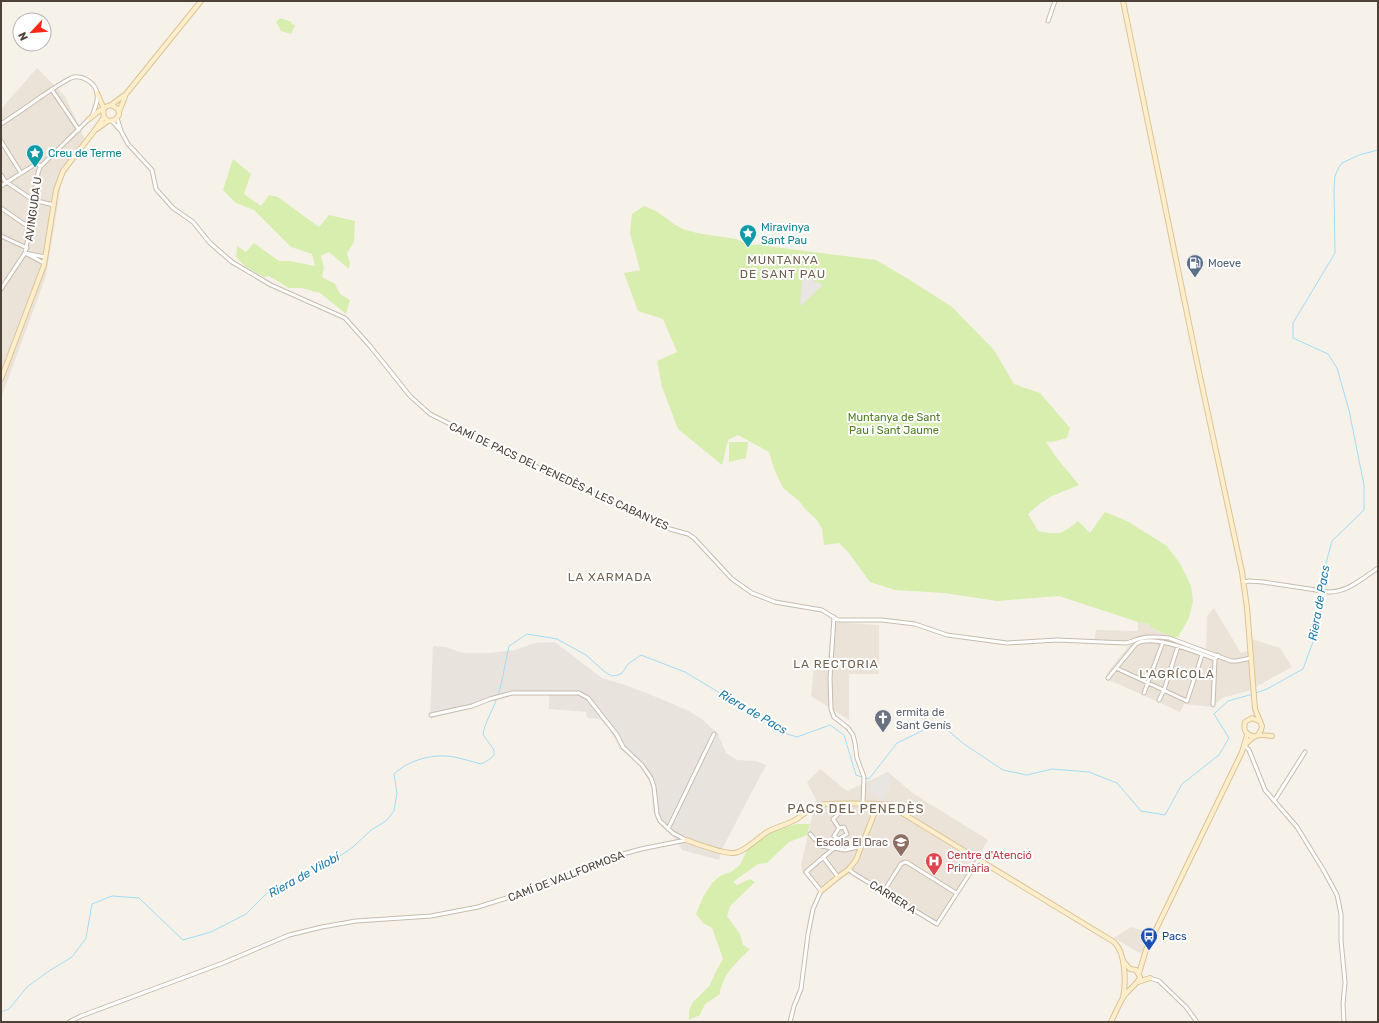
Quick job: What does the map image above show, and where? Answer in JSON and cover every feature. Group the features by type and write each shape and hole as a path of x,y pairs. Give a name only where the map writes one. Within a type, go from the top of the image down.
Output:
{"main road":[{"path":"91,118 97,112 126,94 200,1"},
{"path":"1123,1 1244,582 1255,708 1262,728 1272,736 1248,735 1244,730 1244,726 1247,720 1252,718 1255,708"},
{"path":"97,93 110,105 116,106 119,112"},
{"path":"1,379 44,263 56,190 63,171 95,130 103,116 104,109 97,93"},
{"path":"95,130 117,118 126,94"},
{"path":"91,118 103,116 110,121"},
{"path":"1252,718 1259,721"},
{"path":"1258,735 1262,728"},
{"path":"1111,1022 1123,998 1136,983 1145,954 1245,746 1248,735"},
{"path":"1245,746 1253,736"},
{"path":"686,840 727,853 735,853 768,832 794,821 818,805 828,803 889,805 1114,942 1120,949 1122,961 1125,988 1123,998"},
{"path":"821,890 849,869 856,860 878,804"},
{"path":"1124,976 1138,964 1145,954"},
{"path":"1122,961 1131,969 1150,978"},
{"path":"1124,976 1128,983 1136,983 1150,978"}],"street":[{"path":"1048,21 1055,1"},
{"path":"1,124 72,78 81,77 90,82 97,93 96,104 91,118"},
{"path":"52,90 79,130"},
{"name":"AVINGUDA U","path":"1,289 27,248 38,173 41,166 91,118"},
{"name":"CAMÍ DE PACS DEL PENEDÈS A LES CABANYES","path":"117,118 128,144 152,170 154,185 177,212 193,222 210,243 225,256 256,277 345,318 370,346 410,396 434,417 464,430 516,458 663,527 688,534 694,538 732,579 752,594 775,602 822,610 838,620 882,620 915,624 947,635 1007,643 1057,640 1126,643 1144,637 1162,637 1218,655 1231,661 1250,658"},
{"name":"CAMÍ DE PACS DEL PENEDÈS A LES CABANYES","path":"110,121 122,130"},
{"path":"1,141 21,173"},
{"path":"1,186 21,173 47,160"},
{"path":"37,164 41,166"},
{"path":"1,175 7,182 34,200 54,205"},
{"path":"1,208 30,228"},
{"path":"1,236 27,248"},
{"path":"25,253 45,257"},
{"path":"25,253 44,263"},
{"path":"1244,582 1263,582 1336,592 1344,590 1378,568"},
{"path":"834,617 830,678 831,710 834,717 848,728 853,735 857,758 864,777 863,804"},
{"path":"1108,678 1137,643 1157,641 1163,642 1215,659"},
{"path":"1144,693 1163,642"},
{"path":"1159,700 1164,690 1178,646"},
{"path":"1116,668 1187,701 1202,654"},
{"path":"1213,705 1215,659 1218,655"},
{"path":"431,715 472,706 490,699 512,694 579,693 588,698 617,735 627,752 647,770 654,787 658,818 662,824 678,837 686,840"},
{"path":"668,829 714,734"},
{"path":"1245,746 1249,750 1265,790 1297,827 1337,895 1341,914 1341,940 1345,982 1343,1004 1344,1022"},
{"path":"1274,801 1305,752"},
{"path":"836,837 839,839 847,834 844,827 840,828 833,819 849,804"},
{"path":"790,1022 794,1006 801,989 808,934 814,909 821,890 806,872 834,848 836,837 834,836 840,828"},
{"path":"810,834 821,846 845,850 862,846"},
{"name":"CAMÍ DE VALLFORMOSA","path":"69,1022 81,1016 223,963 300,932 356,921 431,916 478,907 542,887 616,856 641,849 686,840"},
{"path":"822,857 838,877"},
{"path":"884,891 901,864 905,862 956,893 979,859"},
{"name":"CARRER A","path":"849,869 937,924 956,893"},
{"path":"1150,978 1159,981 1186,1008 1197,1022"}],"shaded area":[{"path":"37,68 65,96 87,144 62,179 46,276 1,398 1,109"},
{"path":"804,276 823,285 802,305 800,305 802,279"},
{"path":"1214,608 1241,653 1252,649 1252,639 1280,648 1292,667 1248,691 1222,698 1212,707 1184,704 1180,712 1106,679 1107,673 1130,644 1094,644 1096,630 1138,631 1138,622 1149,624 1150,627 1174,638 1206,649 1207,616"},
{"path":"832,622 879,625 879,674 849,674 849,720 811,696 814,665 827,667"},
{"path":"555,642 602,678 649,694 687,710 702,719 718,734 726,753 737,760 756,761 766,765 722,849 719,860 682,850 675,839 658,823 653,811 652,787 641,766 620,749 609,729 600,719 587,718 586,712 549,709 549,695 512,695 430,719 433,646 446,647 463,653 489,653 515,650 535,643"},
{"path":"820,769 847,791 888,772 914,794 988,840 938,927 853,874 845,876 822,895 802,872 801,865 816,800 807,782"},
{"path":"887,772 893,781 883,800 881,800 869,792 869,790 880,776"},
{"path":"929,854 939,860 930,874 920,868"},
{"path":"1131,927 1151,933 1142,953 1114,938"}],"green space":[{"path":"280,18 292,22 291,24 295,25 291,34 281,31 276,22"},
{"path":"233,159 251,174 244,194 261,206 269,195 278,197 319,227 329,215 355,221 354,242 347,253 350,263 349,269 329,252 321,256 324,268 322,277 335,284 340,294 350,300 346,314 320,293 302,288 289,288 269,276 264,277 246,267 236,257 237,246 246,252 254,243 279,261 290,261 315,266 312,254 291,247 254,210 236,203 223,190"},
{"name":"Muntanya de Sant Pau i Sant Jaume","path":"644,206 656,211 683,229 697,233 736,239 751,245 762,244 766,246 876,260 952,307 994,350 1014,384 1040,393 1070,428 1067,438 1046,442 1079,485 1052,496 1028,514 1038,531 1060,533 1078,521 1090,533 1105,512 1127,521 1167,546 1181,565 1191,586 1193,601 1189,618 1178,637 1174,638 1150,627 1149,624 1138,622 1059,596 997,601 944,593 895,590 870,582 849,553 839,543 824,545 822,528 816,519 799,501 783,488 774,469 769,452 738,435 728,440 722,465 678,429 662,387 657,361 677,352 663,319 638,311 624,273 640,270 630,233 632,214"},
{"path":"729,442 748,442 746,458 729,462"},
{"path":"796,824 810,824 807,835 789,842 767,863 758,864 733,882 737,885 750,879 755,882 730,906 727,916 740,934 743,945 750,949 735,964 723,981 720,994 705,1004 700,1015 689,1020 689,1010 693,1002 710,985 723,959 712,928 703,923 696,914 703,897 712,883 720,876 731,872 740,865 747,850 769,833"}],"waterway":[{"name":"Riera de Pacs","path":"1256,693 1267,689 1303,669 1314,639 1321,606 1325,567 1332,541 1364,510 1364,485 1349,410 1337,368 1328,354 1293,338 1293,323 1335,253 1334,189 1335,176 1338,169 1342,163 1359,155 1378,150"},
{"name":"Riera de Pacs","path":"498,695 509,646 527,634 557,639 586,655 605,672 612,676 622,673 628,664 641,655 685,672 754,716 784,733 797,737 830,725 844,735 856,775 862,777"},
{"name":"Riera de Pacs","path":"865,778 869,779 897,743 926,729 945,728 964,744 1003,770 1027,775 1052,769 1089,772 1117,783 1141,811 1165,815 1182,784 1219,755 1229,738 1214,714 1228,701 1253,694"},
{"name":"Riera de Vilobí","path":"1,1012 9,1009 27,987 72,957 86,938 92,904 112,896 139,898 183,940 211,932 246,914 267,893 330,863 353,847 371,830 386,821 394,811 397,793 394,774 400,769 414,761 430,757 454,757 481,764 492,757 494,751 483,734 485,725 497,698"}],"place":[{"name":"Creu de Terme","path":"35,168"},
{"name":"Miravinya Sant Pau","path":"748,248"},
{"name":"Moeve","path":"1195,278"},
{"name":"ermita de Sant Genís","path":"883,733"},
{"name":"Escola El Drac","path":"901,857"},
{"name":"Centre d'Atenció Primària","path":"934,876"},
{"name":"Pacs","path":"1149,951"}],"district":[{"name":"MUNTANYA DE SANT PAU","path":"783,267"},
{"name":"LA XARMADA","path":"610,577"},
{"name":"LA RECTORIA","path":"836,664"},
{"name":"L'AGRÍCOLA","path":"1177,674"},
{"name":"PACS DEL PENEDÈS","path":"856,808"}]}
